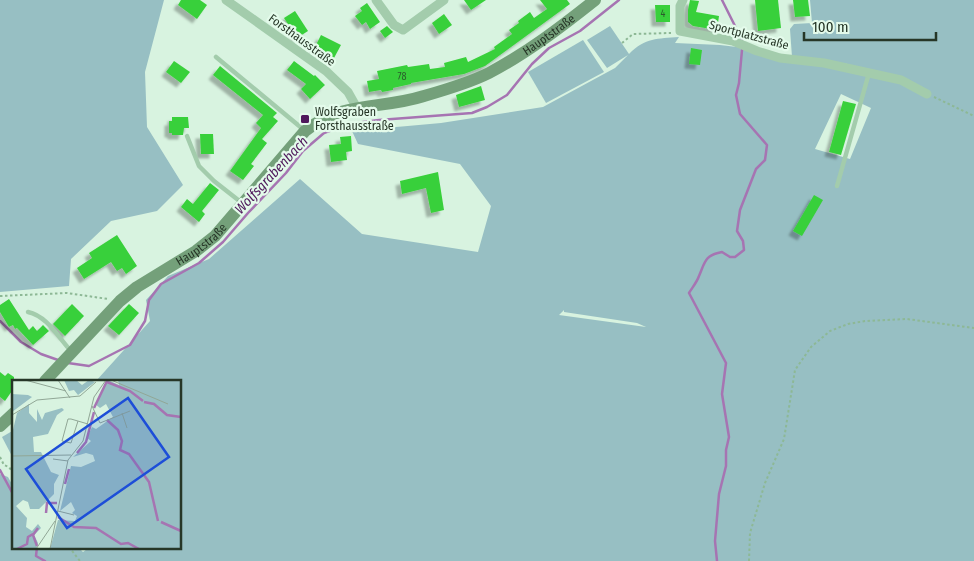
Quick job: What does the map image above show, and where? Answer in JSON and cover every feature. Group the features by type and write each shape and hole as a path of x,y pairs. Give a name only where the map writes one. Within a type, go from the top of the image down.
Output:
{"main road":[{"name":"Hauptstraße","path":"46,380 120,300 136,287 196,251 215,236 306,131 327,116 341,111 393,104 421,97 487,74 528,50 595,0"},
{"path":"0,426 12,415"}],"street":[{"name":"Forsthausstraße","path":"226,0 326,71 348,92 356,108"},
{"path":"376,0 394,25 403,30 444,0"},
{"path":"680,31 680,6 683,0"},
{"name":"Sportplatzstraße","path":"680,31 733,41 780,58 824,63 901,80 927,94"}],"lane":[{"path":"216,57 306,131"},
{"path":"838,186 869,73"},
{"path":"187,136 200,166 214,181 243,204"},
{"path":"28,312 37,314 45,321 66,359"}],"path":[{"path":"622,43 633,34 678,33 680,31"},
{"path":"927,94 974,116"},
{"path":"0,296 67,292 120,300"},
{"path":"749,561 750,533 765,483 784,439 795,370 811,347 830,331 848,324 865,321 907,320 974,328"},
{"path":"0,457 4,465 12,471"},
{"path":"70,548 80,561"}],"shaded area":[{"path":"0,0 164,0 145,72 147,127 183,185 157,211 111,221 71,259 69,286 0,292"},
{"path":"810,0 974,0 974,561 0,561 0,474 8,477 12,484 12,548 79,548 83,552 89,548 181,548 181,380 97,380 150,321 146,300 168,276 209,259 300,179 362,234 478,252 491,206 460,164 358,144 352,131 441,123 543,107 615,68 628,55 607,68 587,40 610,26 629,54 646,42 679,37 675,43 745,48 770,58 847,64 792,57 790,29 794,24 812,23","holes":["841,94 871,108 850,159 815,149","564,310 564,312 637,323 646,327 559,315"]},
{"path":"583,40 604,72 546,103 528,72"},
{"path":"12,431 12,456 2,437"}],"building":[{"path":"181,0 200,0 207,5 197,19 178,5"},
{"path":"464,0 486,0 471,10"},
{"path":"540,0 567,0 570,4 485,66 464,74 411,83 393,88 393,90 369,92 367,81 379,79 377,71 407,65 408,67 429,64 430,69 445,67 444,63 466,57 468,62 495,49 494,47 512,34 509,30 519,23 518,21 530,12 534,18 547,9"},
{"path":"690,0 699,1 696,12 719,16 717,30 693,26 688,22"},
{"path":"755,0 778,0 781,28 758,31"},
{"path":"793,0 808,0 810,16 795,17"},
{"path":"367,3 380,22 370,29 366,22 362,25 355,16 362,11 360,8"},
{"path":"655,5 670,5 670,22 656,22"},
{"path":"295,11 308,31 297,38 284,18"},
{"path":"444,14 452,25 439,34 432,23"},
{"path":"387,26 393,32 385,38 380,31"},
{"path":"321,35 341,45 334,58 314,49"},
{"path":"691,48 702,50 700,65 689,64"},
{"path":"174,61 190,72 181,83 166,72"},
{"path":"294,61 315,75 325,85 310,99 301,89 306,84 287,70"},
{"path":"220,66 277,113 273,117 278,121 262,139 267,143 251,164 254,166 243,180 230,171 261,128 256,123 263,115 213,75"},
{"path":"481,86 485,100 459,107 456,95"},
{"path":"843,101 856,104 841,155 829,152"},
{"path":"172,117 188,117 189,128 184,128 183,135 172,135 172,133 169,133 169,121 172,121"},
{"path":"200,134 213,134 214,154 201,154"},
{"path":"351,136 352,151 346,152 347,160 331,162 329,145 341,144 340,137"},
{"path":"438,172 444,210 431,213 426,188 402,194 400,181"},
{"path":"210,183 219,190 202,211 205,214 199,222 181,207 187,199 193,204"},
{"path":"814,195 823,200 802,236 793,231"},
{"path":"117,235 137,266 126,274 122,268 117,271 111,262 84,279 77,268 92,258 89,253"},
{"path":"9,299 29,330 33,326 37,331 43,325 49,331 33,345 13,325 9,327 0,312 0,305"},
{"path":"72,304 84,316 65,336 53,324"},
{"path":"129,304 139,313 119,335 108,326"},
{"path":"0,372 5,376 8,373 14,377 14,380 12,380 12,391 5,401 0,397"}],"waterway":[{"name":"Wolfsgrabenbach","path":"68,363 89,366 130,345 145,321 149,300 161,284 199,263 223,242 286,173 303,151 324,133 348,124 472,113 487,107 507,95 532,64 549,48 580,31 619,0"},
{"path":"722,0 742,40"},
{"path":"717,561 715,541 719,494 726,466 726,450 729,437 722,394 726,363 689,293 709,257 722,252 730,257 735,257 744,250 743,241 737,231 740,210 756,169 765,160 767,145 740,114 736,95 742,50"},
{"name":"Wolfsgrabenbach","path":"0,321 21,342 41,354 58,360"},
{"path":"0,470 12,492"},
{"path":"37,548 36,556 45,561"}],"place":[{"name":"Wolfsgraben Forsthausstraße","path":"305,119"}]}
